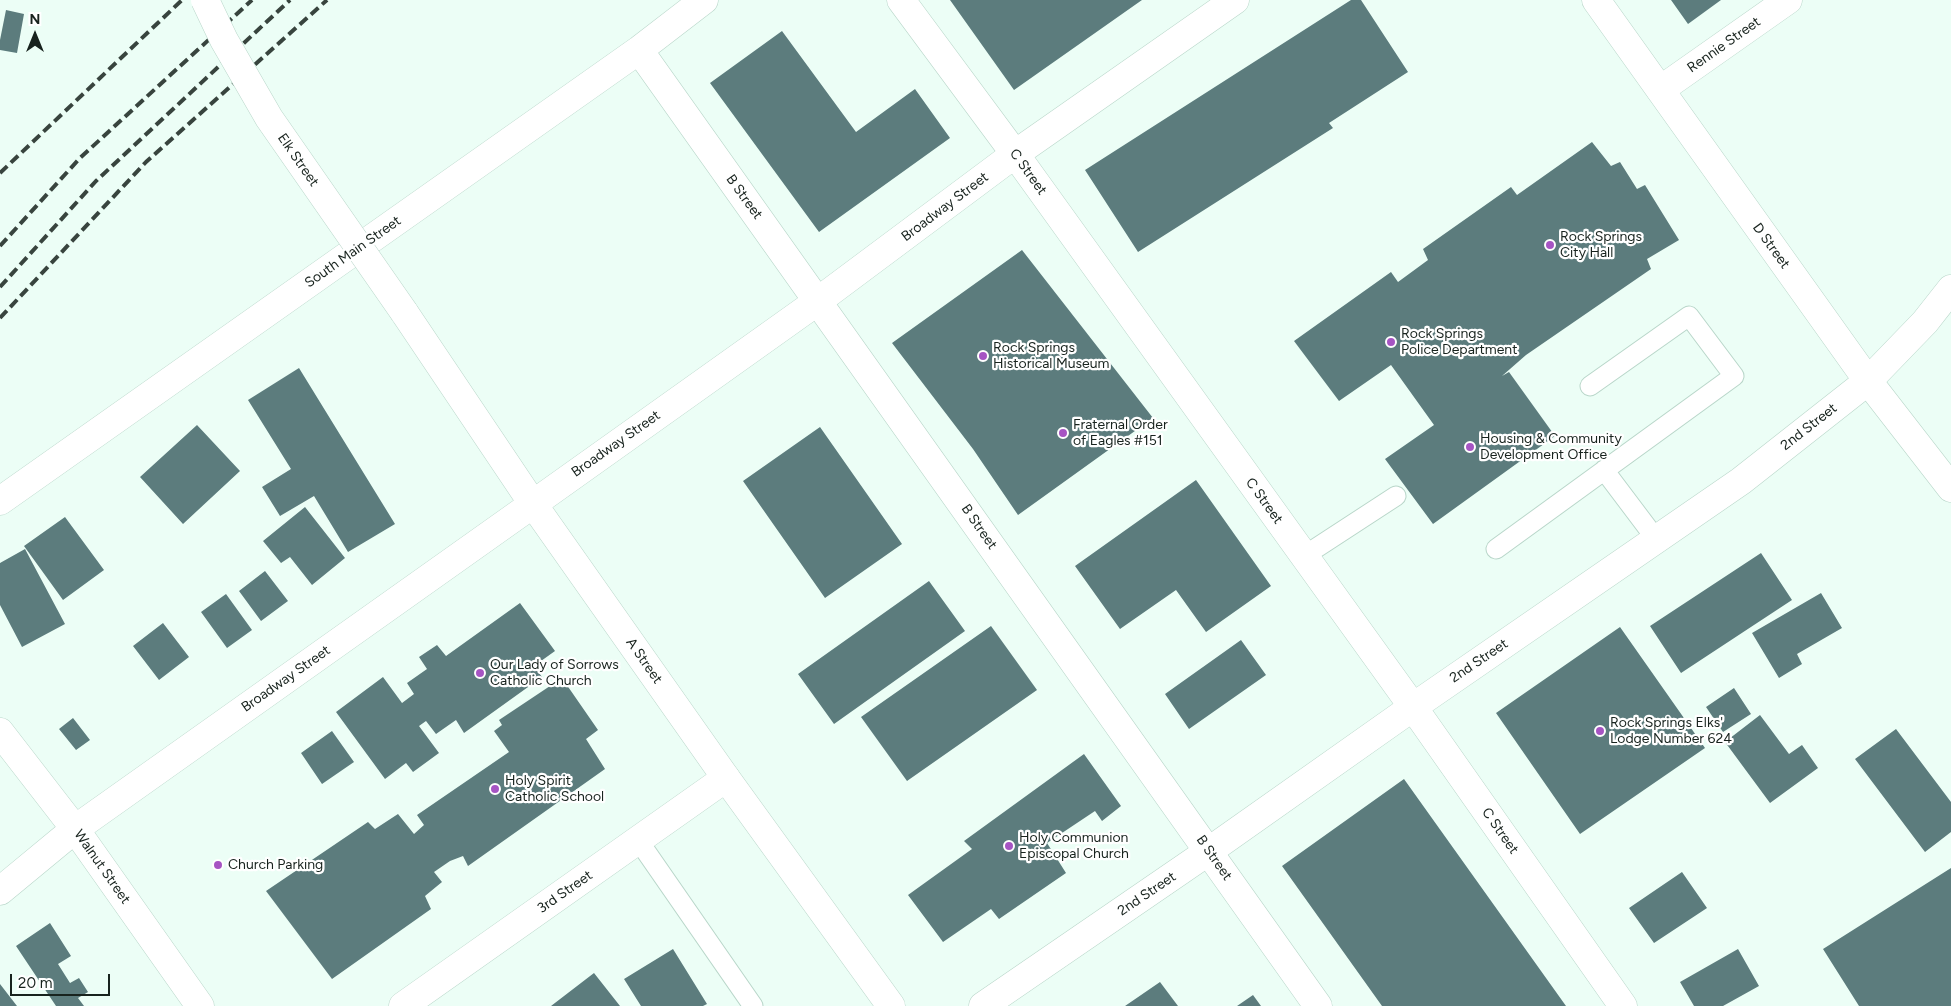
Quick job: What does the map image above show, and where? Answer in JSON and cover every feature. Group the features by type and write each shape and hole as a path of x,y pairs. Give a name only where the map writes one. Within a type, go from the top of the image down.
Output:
{"street":[{"name":"Elk Street","path":"205,0 224,40 270,118 404,312"},
{"name":"South Main Street","path":"0,501 638,50 704,0"},
{"name":"C Street","path":"901,0 1015,154 1412,706 1622,1006"},
{"name":"Broadway Street","path":"0,891 75,829 818,301 1015,154 1235,0"},
{"name":"D Street","path":"1596,0 1868,381 1951,488"},
{"name":"Rennie Street","path":"1660,90 1788,0"},
{"name":"B Street","path":"638,50 1318,1006"},
{"name":"2nd Street","path":"983,1006 1209,851 1412,706 1741,481 1868,381 1925,322 1951,289"},
{"name":"A Street","path":"404,312 532,504 890,1006"},
{"name":"Walnut Street","path":"0,732 75,829 200,1006"},
{"name":"3rd Street","path":"403,1006 726,778"}],"lane":[{"path":"1496,549 1734,376 1689,316 1590,386"},
{"path":"1604,470 1656,539"},
{"path":"1304,556 1396,496"},
{"path":"638,840 754,1006"}],"building":[{"path":"950,0 1142,0 1014,90"},
{"path":"1351,0 1361,0 1408,72 1329,123 1333,128 1138,252 1085,170"},
{"path":"1671,0 1721,0 1688,24"},
{"path":"6,10 24,14 17,53 0,50"},
{"path":"782,31 856,132 915,89 950,138 819,232 710,83"},
{"path":"1592,142 1611,166 1620,162 1637,189 1645,185 1679,240 1647,259 1651,269 1526,355 1502,376 1509,372 1555,436 1433,524 1385,459 1434,425 1391,365 1339,401 1294,341 1391,272 1398,282 1428,260 1423,249 1511,187 1517,195"},
{"path":"1022,250 1153,418 1018,515 973,449 892,343"},
{"path":"299,368 395,524 348,552 314,496 280,516 262,487 291,469 248,400"},
{"path":"197,425 240,471 183,524 140,477"},
{"path":"820,427 902,544 825,598 743,481"},
{"path":"1196,480 1271,586 1206,632 1176,590 1120,629 1075,566"},
{"path":"305,507 345,558 312,585 290,557 281,563 263,541"},
{"path":"65,517 104,570 63,600 24,546"},
{"path":"25,549 65,624 22,647 0,605 0,563"},
{"path":"1761,553 1792,600 1681,673 1650,626"},
{"path":"265,571 288,601 261,621 239,591"},
{"path":"929,581 965,631 834,724 798,674"},
{"path":"1821,593 1842,628 1797,654 1802,664 1779,678 1752,633"},
{"path":"226,594 252,630 227,648 201,612"},
{"name":"Our Lady of Sorrows Catholic Church","path":"520,603 555,651 534,666 542,677 464,733 456,720 436,734 426,721 419,726 439,753 413,772 406,763 385,779 336,712 383,677 402,703 414,694 407,683 427,669 419,657 437,645 446,656"},
{"path":"163,623 189,657 159,680 133,646"},
{"path":"991,626 1037,690 907,781 861,717"},
{"name":"Rock Springs Elks' Lodge Number 624","path":"1620,627 1705,748 1580,834 1496,713"},
{"path":"1241,640 1266,675 1189,729 1165,694"},
{"name":"Holy Spirit Catholic School","path":"562,678 598,730 586,739 605,769 468,866 463,856 450,861 434,872 442,882 425,896 431,909 332,979 266,891 368,822 375,829 398,814 414,834 424,825 417,815 509,752 494,731 502,725 499,720"},
{"path":"1734,688 1751,714 1723,732 1706,707"},
{"path":"1760,715 1789,754 1802,745 1818,768 1770,803 1725,742"},
{"path":"73,718 90,740 76,750 59,729"},
{"path":"1896,729 1951,802 1951,832 1925,852 1855,759"},
{"path":"332,731 354,762 322,784 301,753"},
{"name":"Holy Communion Episcopal Church","path":"1084,754 1121,806 1102,821 1095,811 1047,843 1066,873 999,919 991,909 943,942 908,895 972,849 964,841"},
{"path":"1404,779 1566,1006 1382,1006 1282,866"},
{"path":"1951,868 1951,1006 1859,1006 1823,949"},
{"path":"1682,872 1707,908 1654,943 1629,908"},
{"path":"50,923 71,956 58,964 70,983 79,978 88,992 78,998 84,1006 56,1006 16,946"},
{"path":"673,949 707,1004 703,1006 641,1006 624,979"},
{"path":"1738,949 1759,986 1723,1006 1694,1006 1680,982"},
{"path":"594,973 620,1006 551,1006"},
{"path":"1160,982 1178,1006 1125,1006"},
{"path":"0,984 17,1006 0,1006"},
{"path":"1253,995 1261,1006 1237,1006"}],"railway":[{"path":"0,173 182,0"},
{"path":"0,246 80,158 252,0"},
{"path":"0,287 96,181 290,0"},
{"path":"0,318 146,162 327,0"}],"place":[{"name":"Rock Springs City Hall","path":"1550,245"},
{"name":"Rock Springs Police Department","path":"1391,342"},
{"name":"Rock Springs Historical Museum","path":"983,356"},
{"name":"Fraternal Order of Eagles #151","path":"1063,433"},
{"name":"Housing & Community Development Office","path":"1470,447"},
{"name":"Our Lady of Sorrows Catholic Church","path":"480,673"},
{"name":"Rock Springs Elks' Lodge Number 624","path":"1600,731"},
{"name":"Holy Spirit Catholic School","path":"495,789"},
{"name":"Holy Communion Episcopal Church","path":"1009,846"},
{"name":"Church Parking","path":"218,865"}]}
